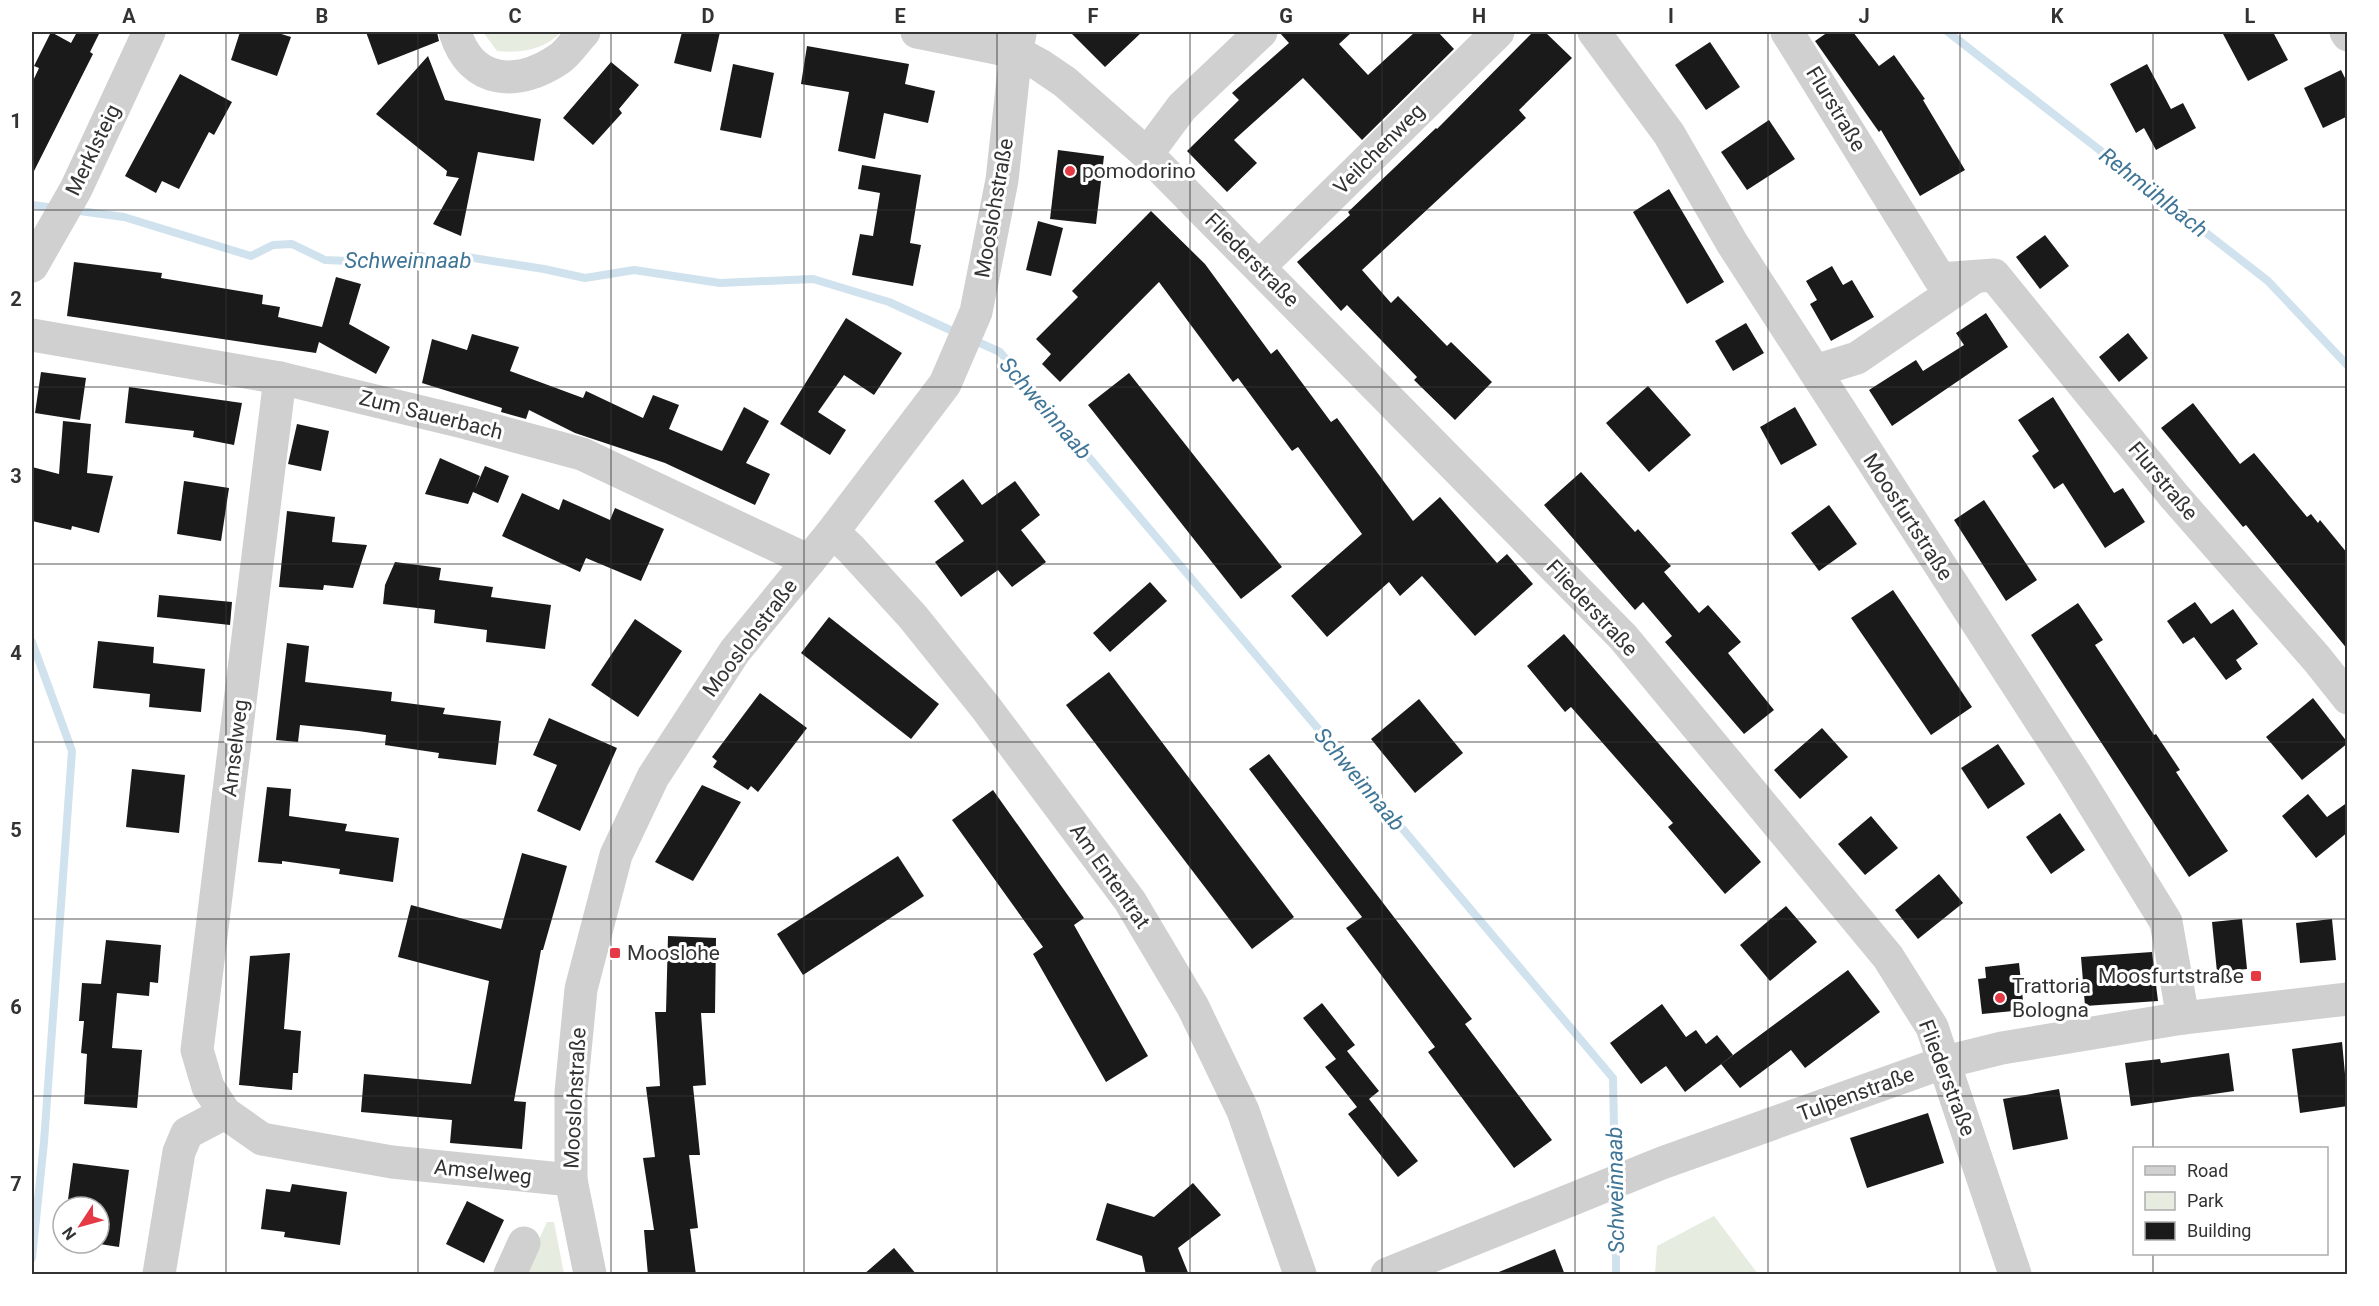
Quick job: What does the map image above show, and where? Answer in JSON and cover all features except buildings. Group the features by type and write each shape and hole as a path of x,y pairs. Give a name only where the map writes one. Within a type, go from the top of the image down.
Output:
{"street":[{"name":"Merklsteig","path":"32,266 76,189 149,32"},
{"path":"455,32 474,64 492,75 521,78 560,59 584,32"},
{"path":"917,32 1018,42"},
{"path":"1147,154 1182,107 1261,32"},
{"name":"Veilchenweg","path":"1259,267 1498,32"},
{"name":"Moosfurtstraße","path":"1594,32 1669,134 1732,243 2075,774 2166,922 2183,1018"},
{"name":"Flurstraße","path":"1787,32 1940,279 1994,275 2016,298 2174,496 2317,659 2348,698"},
{"name":"Fliederstraße","path":"1018,42 1147,154 1623,638 1888,957 1932,1027 2015,1275"},
{"name":"Mooslohstraße","path":"590,1275 571,1180 571,1092 581,989 616,855 653,777 735,651 831,534 945,384 976,312 1002,180 1018,42"},
{"path":"1815,371 1857,358 1976,276"},
{"name":"Zum Sauerbach","path":"32,335 280,378 467,423 582,454 809,561"},
{"name":"Amselweg","path":"280,378 197,1050 207,1087 225,1113 262,1139 392,1162 571,1180"},
{"name":"Am Ententrat","path":"831,534 836,535 851,549 913,617 986,708 1131,901 1193,1007 1243,1111 1299,1275"},
{"name":"Tulpenstraße","path":"1387,1275 1662,1163 1945,1062 2002,1048 2183,1018 2348,999"},
{"path":"159,1275 179,1152 188,1133 225,1113"},
{"path":"510,1275 524,1243"}],"green space":[{"path":"483,32 561,32 548,43 532,49 505,52 497,51"},
{"path":"1714,1216 1758,1274 1655,1274 1657,1246"},
{"path":"547,1222 554,1222 564,1274 523,1274"}],"waterway":[{"name":"Rehmühlbach","path":"1948,32 2268,281 2348,366"},
{"name":"Schweinnaab","path":"32,205 56,208"},
{"name":"Schweinnaab","path":"72,210 124,217 251,256 273,245 292,244 325,260 371,262 421,256 442,264 467,257 585,278 634,270 720,283 813,279 889,302 959,334"},
{"name":"Schweinnaab","path":"971,339 1000,352 1613,1078 1615,1175"},
{"path":"32,642 72,751 44,1142 32,1258"},
{"name":"Schweinnaab","path":"1616,1188 1616,1274"}],"place":[{"name":"pomodorino","path":"1070,171"},
{"name":"Mooslohe","path":"615,953"},
{"name":"Moosfurtstraße","path":"2256,976"},
{"name":"Trattoria Bologna","path":"2000,998"}]}
